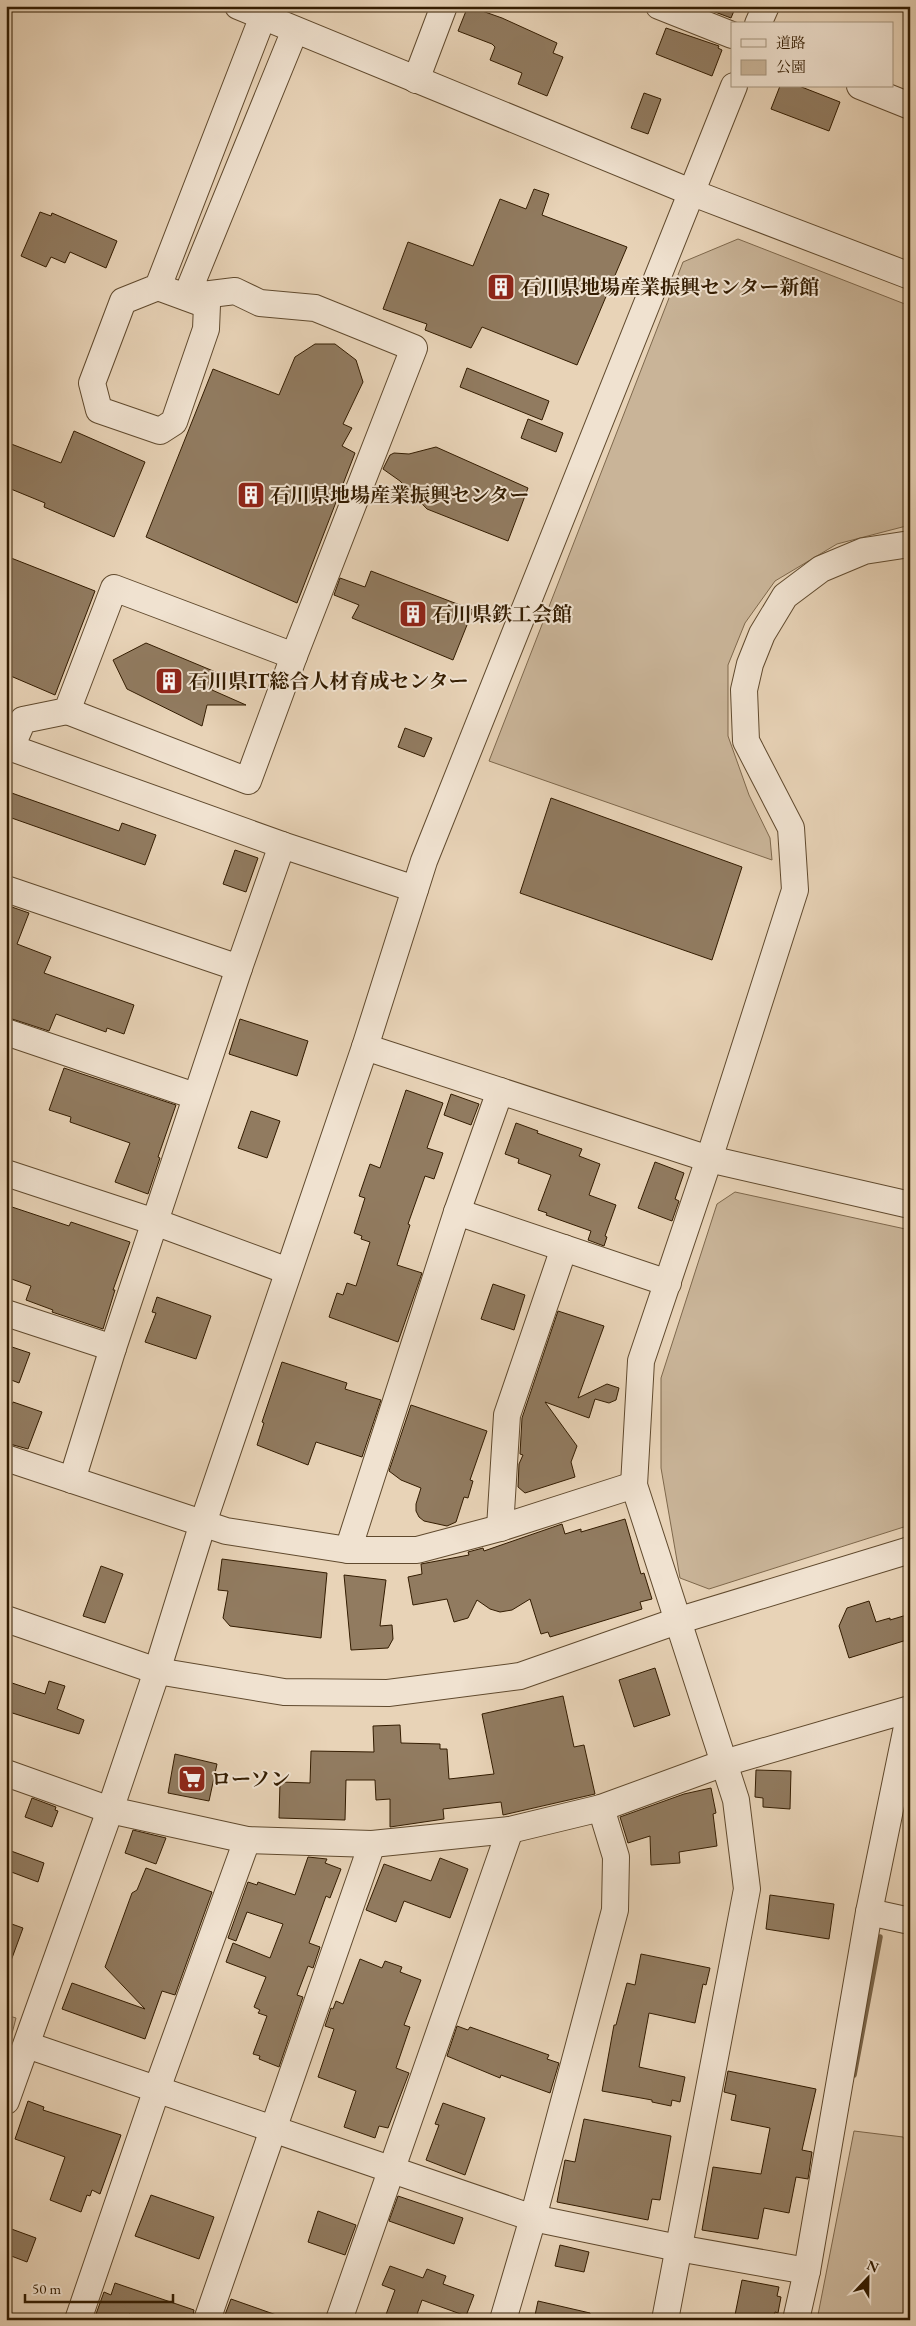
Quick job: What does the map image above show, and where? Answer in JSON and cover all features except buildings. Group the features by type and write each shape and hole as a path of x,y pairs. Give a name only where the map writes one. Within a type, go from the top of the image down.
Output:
{"street":[{"path":"238,6 693,193 910,276"},
{"path":"416,80 444,6"},
{"path":"659,6 731,35"},
{"path":"759,22 766,6"},
{"path":"158,287 263,16"},
{"path":"186,298 295,30"},
{"path":"6,2101 110,1810 157,1671 203,1523 365,1047 415,888 733,88"},
{"path":"865,88 910,106"},
{"path":"158,287 207,305 206,329 174,422 160,431 99,410 92,383 122,301 158,287"},
{"path":"186,298 235,291 260,303 314,308 414,348 294,656 248,781 67,710 23,720 9,747 282,845 415,888"},
{"path":"665,2320 747,1889 736,1800 634,1485 641,1362 709,1159 795,890 791,828 746,740 744,690 750,664 762,634 785,596 821,569 864,551 910,544"},
{"path":"67,710 114,588 294,656"},
{"path":"72,1480 195,1096 282,845"},
{"path":"6,889 239,968"},
{"path":"6,1032 195,1096"},
{"path":"365,1047 709,1159 910,1205"},
{"path":"348,1550 456,1212 500,1091"},
{"path":"6,1173 155,1222 288,1271"},
{"path":"456,1212 668,1283"},
{"path":"500,1528 507,1415 564,1248"},
{"path":"6,1312 113,1348"},
{"path":"6,1458 226,1531 348,1550 417,1550 500,1528 634,1485"},
{"path":"6,1618 157,1671 284,1692 388,1693 520,1676 677,1622 910,1550"},
{"path":"6,1773 110,1810 247,1840 372,1844 510,1830 601,1808 724,1763 910,1711 869,1912 807,2271 796,2320"},
{"path":"503,2320 533,2218 614,1910 616,1858 601,1808"},
{"path":"339,2320 510,1830"},
{"path":"78,2320 157,2089 247,1840"},
{"path":"208,2320 372,1844"},
{"path":"869,1912 910,1921"},
{"path":"27,2045 533,2218 678,2248 807,2271"}],"green space":[{"path":"738,239 910,306 910,525 837,544 775,581 745,623 728,665 728,736 749,795 770,838 772,860 489,761 683,262"},
{"path":"735,1192 910,1230 910,1525 709,1589 680,1578 661,1468 661,1378 717,1204"},
{"path":"6,2015 16,2018 9,2045 6,2044"},
{"path":"854,2131 903,2137 910,2151 910,2320 817,2320"}],"waterway":[{"path":"854,2075 880,1937"}],"place":[{"name":"石川県地場産業振興センター新館","path":"501,287"},
{"name":"石川県地場産業振興センター","path":"251,495"},
{"name":"石川県鉄工会館","path":"413,614"},
{"name":"石川県IT総合人材育成センター","path":"169,681"},
{"name":"ローソン","path":"192,1779"}]}
